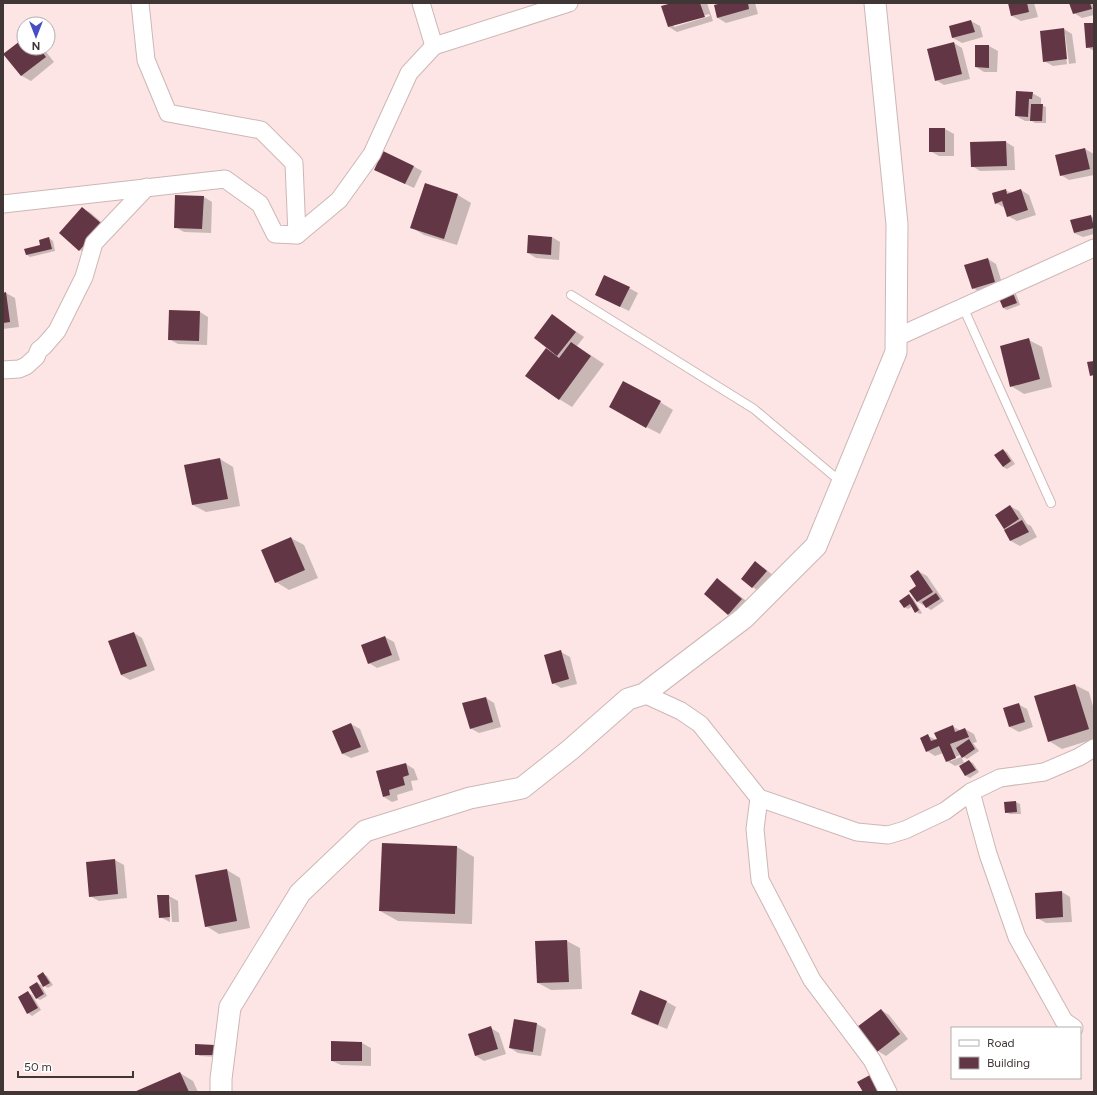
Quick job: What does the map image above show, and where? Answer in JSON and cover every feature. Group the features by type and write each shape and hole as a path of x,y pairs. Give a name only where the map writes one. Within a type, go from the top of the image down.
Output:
{"street":[{"path":"140,3 146,60 168,113 261,130 294,163 297,235"},
{"path":"422,3 434,46"},
{"path":"3,204 225,179 260,204 275,234 297,235 339,200 372,154 409,73 434,46 569,3"},
{"path":"221,1092 221,1079 230,1007 300,893 365,830 470,798 522,788 570,750 628,699 644,694 744,618 816,546 896,352 897,224 875,3"},
{"path":"3,370 19,369 26,366 36,357 39,350 53,336 84,277 94,243 147,187"},
{"path":"896,337 1093,251"},
{"path":"644,694 681,711 700,724 759,798 857,832 888,835 905,830 946,811 970,792 1000,778 1044,772 1079,757 1094,748"},
{"path":"970,792 988,854 1017,937 1064,1021 1073,1027"},
{"path":"759,798 755,829 760,880 812,980 872,1060 888,1092"}],"lane":[{"path":"571,295 754,409 843,483"},
{"path":"963,308 1051,503"}],"building":[{"path":"672,3 700,3 705,17 668,27 661,6"},
{"path":"722,3 748,3 749,9 717,18 714,5"},
{"path":"1008,3 1027,3 1029,12 1011,16"},
{"path":"1069,3 1090,3 1092,9 1073,14"},
{"path":"971,20 975,32 952,38 949,26"},
{"path":"1084,23 1094,23 1094,47 1086,48"},
{"path":"1064,28 1067,59 1043,62 1040,31"},
{"path":"954,42 962,74 935,81 927,49"},
{"path":"16,44 16,56 46,57 21,76 3,54"},
{"path":"975,45 989,45 989,68 975,67"},
{"path":"1016,91 1033,92 1032,99 1029,99 1028,117 1015,116"},
{"path":"1031,104 1043,104 1042,121 1030,121"},
{"path":"929,128 945,128 945,152 929,152"},
{"path":"1006,141 1007,166 971,167 970,142"},
{"path":"1085,148 1090,169 1060,176 1055,155"},
{"path":"383,151 414,166 405,184 374,170"},
{"path":"425,183 458,194 444,239 410,228"},
{"path":"1006,189 1007,194 1021,189 1028,210 1007,217 1002,201 995,204 992,193"},
{"path":"175,195 204,196 202,229 174,228"},
{"path":"82,207 102,224 79,251 59,233"},
{"path":"1091,215 1094,228 1074,233 1070,220"},
{"path":"528,235 552,237 551,255 527,253"},
{"path":"49,237 52,249 26,255 24,249 40,245 39,240"},
{"path":"988,258 995,282 972,289 964,265"},
{"path":"604,275 630,287 620,307 595,295"},
{"path":"1011,288 1017,303 1003,308 997,294"},
{"path":"6,292 10,322 3,323 3,293"},
{"path":"169,310 200,311 199,341 168,340"},
{"path":"552,314 576,332 557,356 534,338"},
{"path":"1029,338 1040,379 1010,387 1000,346"},
{"path":"571,342 591,356 559,400 525,376 546,348 559,358"},
{"path":"1094,361 1094,375 1090,376 1087,362"},
{"path":"623,381 661,401 646,428 609,407"},
{"path":"1003,449 1011,461 1003,467 994,455"},
{"path":"220,458 228,499 192,505 184,465"},
{"path":"1010,505 1019,519 1004,529 995,515"},
{"path":"1022,520 1029,532 1010,541 1004,530"},
{"path":"291,537 305,570 275,583 261,550"},
{"path":"755,561 767,571 752,588 741,579"},
{"path":"918,570 933,592 917,602 909,591 916,586 910,576"},
{"path":"717,578 742,599 728,615 704,594"},
{"path":"936,593 940,599 926,608 922,602"},
{"path":"909,594 919,610 915,613 910,604 904,608 899,601"},
{"path":"134,632 147,666 121,675 108,641"},
{"path":"385,636 392,655 368,664 361,645"},
{"path":"561,650 569,679 552,684 544,655"},
{"path":"1075,684 1089,729 1048,742 1034,696"},
{"path":"486,697 493,722 470,729 462,703"},
{"path":"1019,703 1025,722 1009,727 1003,708"},
{"path":"351,723 361,747 342,754 332,731"},
{"path":"953,725 955,732 965,728 969,737 950,744 956,758 946,762 939,746 926,752 920,738 928,734 931,741 937,739 934,733"},
{"path":"969,739 975,749 962,758 956,748"},
{"path":"969,760 976,770 965,776 959,766"},
{"path":"406,763 409,775 403,777 405,785 389,790 390,795 383,797 376,771"},
{"path":"1016,801 1017,812 1005,813 1004,802"},
{"path":"382,843 457,846 455,914 379,911"},
{"path":"115,859 118,894 89,897 86,862"},
{"path":"227,869 237,921 205,927 195,875"},
{"path":"1062,891 1063,917 1036,919 1035,893"},
{"path":"157,895 169,895 170,917 159,918"},
{"path":"567,940 569,982 537,983 535,941"},
{"path":"43,972 50,983 43,987 37,976"},
{"path":"37,982 44,994 36,999 29,987"},
{"path":"640,990 667,1001 658,1025 631,1014"},
{"path":"28,991 38,1008 27,1014 18,997"},
{"path":"881,1009 900,1034 877,1052 857,1027"},
{"path":"514,1019 537,1023 533,1052 509,1048"},
{"path":"491,1026 498,1049 475,1056 468,1034"},
{"path":"331,1041 362,1042 362,1061 331,1061"},
{"path":"195,1044 215,1045 214,1055 195,1055"},
{"path":"180,1072 189,1092 134,1092"},
{"path":"870,1075 879,1091 878,1092 863,1092 857,1082"}]}
